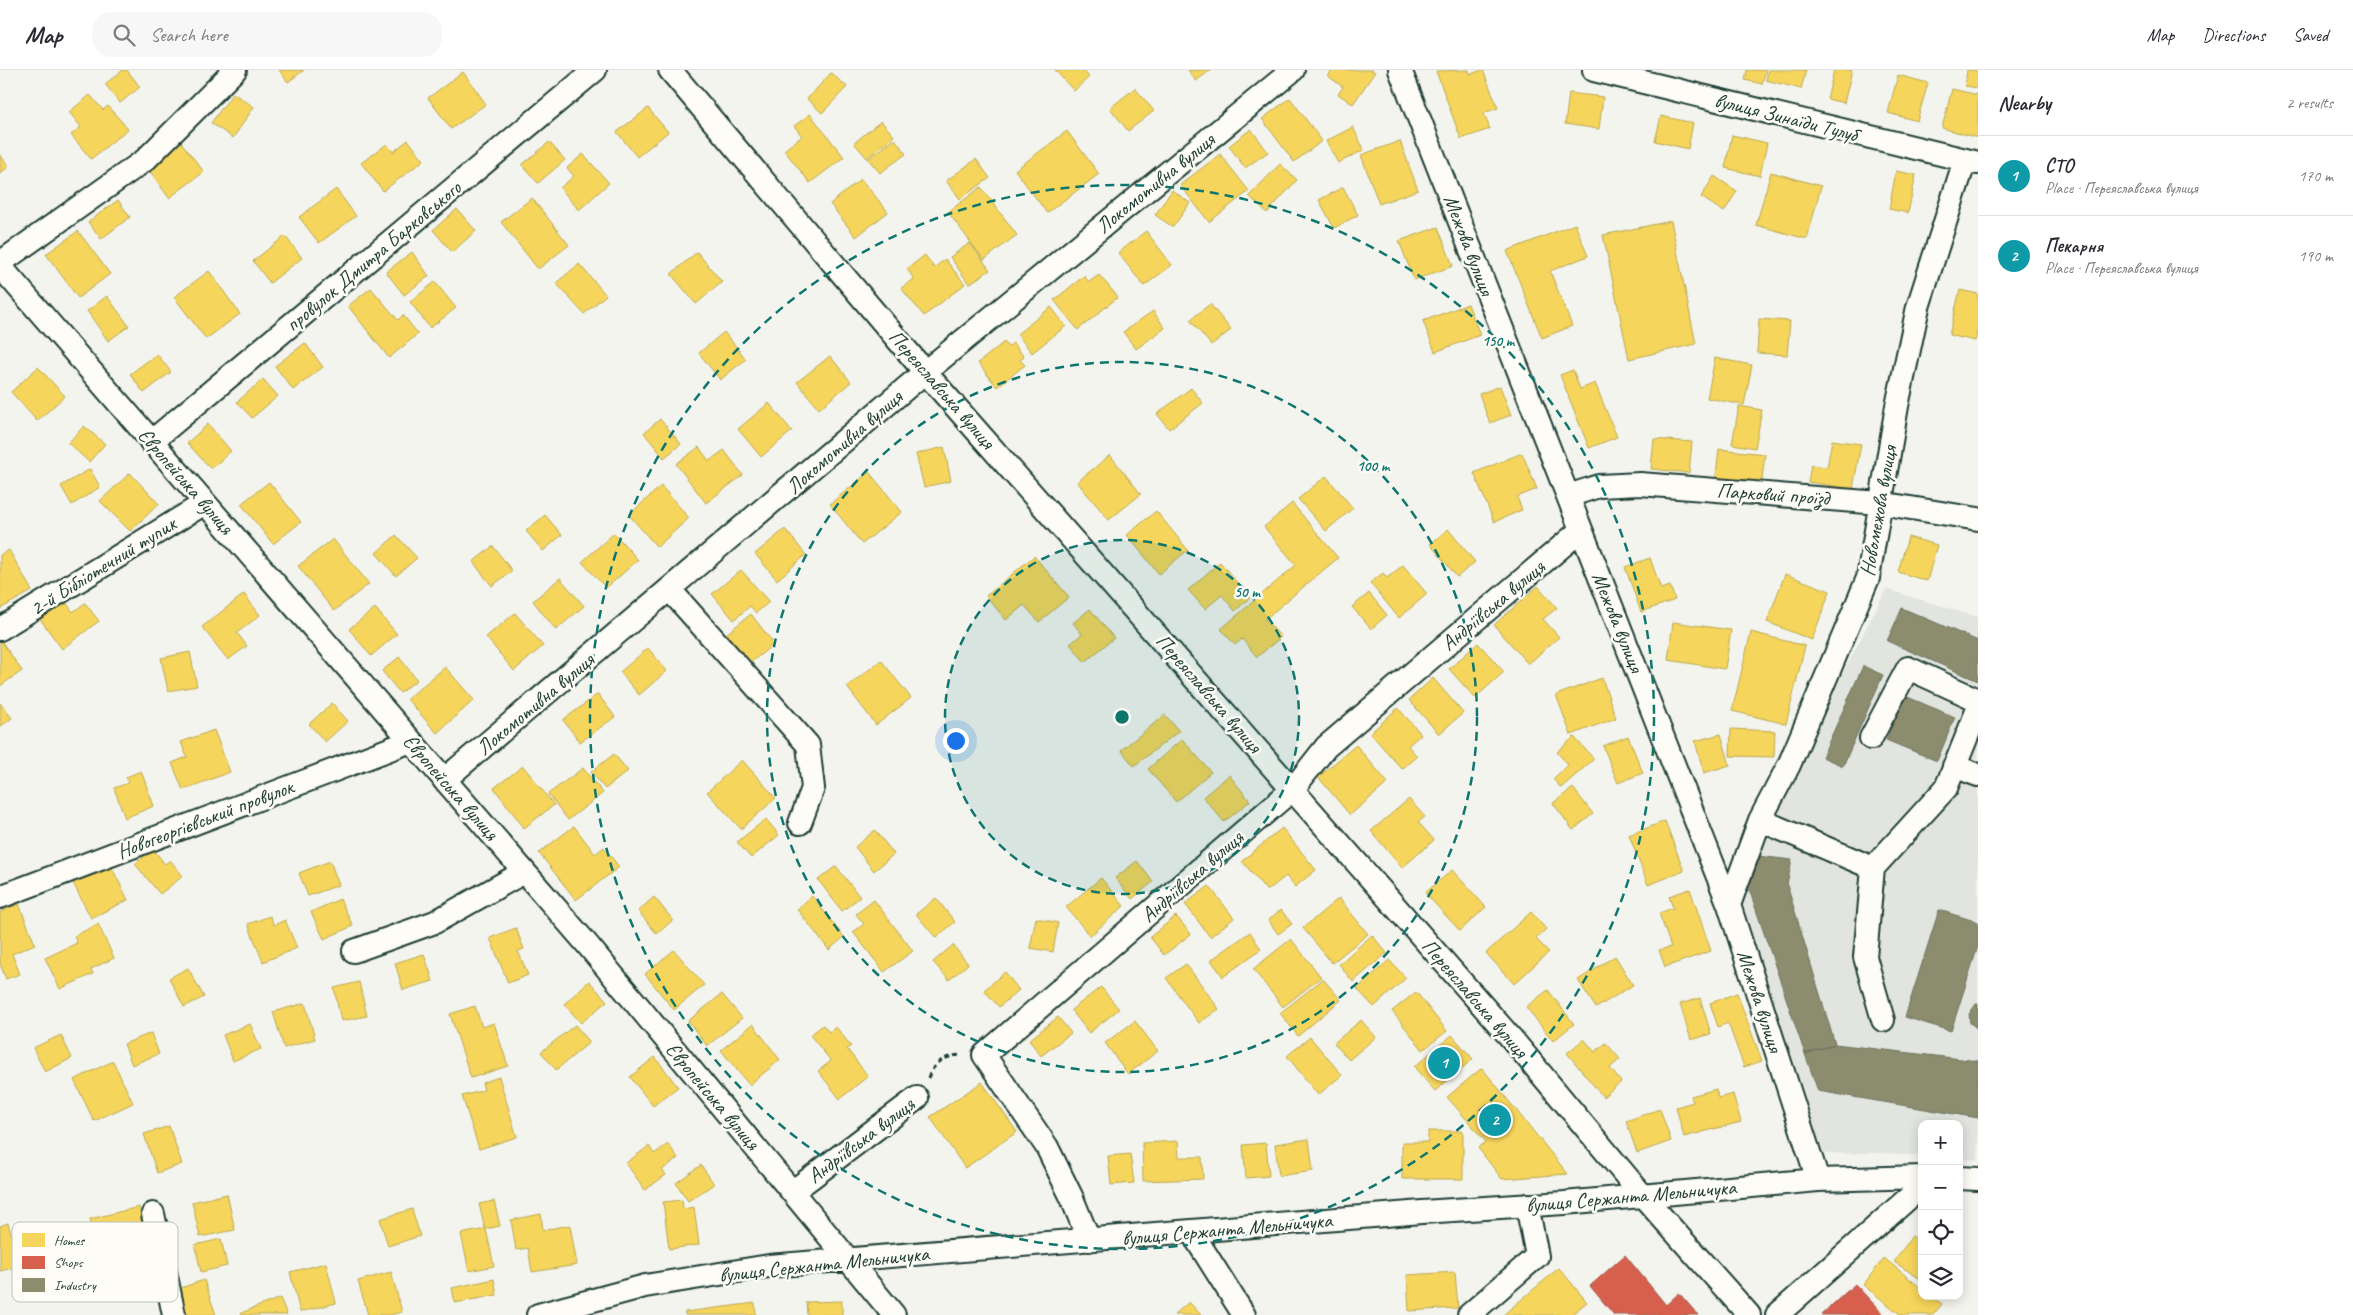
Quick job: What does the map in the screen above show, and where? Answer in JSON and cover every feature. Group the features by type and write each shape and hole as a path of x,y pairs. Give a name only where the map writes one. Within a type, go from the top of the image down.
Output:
{"street":[{"path":"0,265 145,160 235,70"},
{"name":"провулок Дмитра Барковського","path":"151,442 595,70"},
{"name":"Переяславська вулиця","path":"670,70 925,372 1293,789 1748,1315"},
{"name":"Локомотивна вулиця","path":"444,780 925,372 1292,70"},
{"name":"Межова вулиця","path":"1400,70 1729,905 1818,1180"},
{"name":"вулиця Зинаїди Тулуб","path":"1594,70 1971,162"},
{"name":"Новомежова вулиця","path":"1729,905 1760,820 1789,765 1868,578 1897,406 1918,307 1971,162"},
{"name":"Європейська вулиця","path":"0,265 586,943 894,1315"},
{"name":"Парковий проїзд","path":"1568,496 1599,486 1640,484 1880,503 1978,518"},
{"name":"2-й Бібліотечний тупик","path":"0,629 205,503"},
{"name":"Андріївська вулиця","path":"984,1055 1293,789 1326,747 1581,530"},
{"path":"670,590 808,745 813,788 800,823"},
{"path":"1871,738 1908,668 1978,700"},
{"path":"1883,1020 1865,957 1873,868 1946,788 1978,709"},
{"name":"Новогеоргієвський провулок","path":"0,897 411,741"},
{"path":"1954,766 1978,775"},
{"path":"1760,820 1873,868"},
{"path":"354,951 435,922 524,872"},
{"path":"984,1055 1047,1146 1071,1196 1089,1240"},
{"name":"Андріївська вулиця","path":"792,1192 917,1098"},
{"name":"вулиця Сержанта Мельничука","path":"538,1315 645,1286 770,1266 1818,1180 1918,1177"},
{"path":"1963,1178 1978,1179"},
{"path":"1777,1315 1918,1190"},
{"path":"1469,1315 1537,1256 1527,1205"},
{"path":"153,1214 155,1222"},
{"path":"1192,1232 1244,1315"},
{"path":"171,1302 174,1315"}],"path":[{"name":"Андріївська вулиця","path":"917,1098 924,1089 932,1069 938,1062 950,1056 984,1055"}],"shaded area":[{"path":"1886,589 1978,617 1978,1160 1963,1159 1963,1120 1918,1120 1918,1156 1882,1153 1823,1154 1739,899 1765,825"}],"building: Homes":[{"path":"123,70 127,70 140,87 120,103 105,84"},
{"path":"279,70 304,70 288,82"},
{"path":"1055,70 1083,70 1089,77 1074,91"},
{"path":"1188,70 1211,70 1196,81"},
{"path":"1332,70 1371,70 1375,72 1353,104 1338,94 1343,87 1328,76"},
{"path":"1469,70 1470,74 1483,70 1498,108 1484,113 1490,129 1461,139 1436,71"},
{"path":"1747,70 1766,70 1762,84 1745,80"},
{"path":"1768,70 1806,70 1801,89 1766,80"},
{"path":"1834,70 1852,70 1844,103 1827,99"},
{"path":"1967,70 1978,70 1978,88 1965,86"},
{"path":"463,72 486,104 451,129 428,98"},
{"path":"831,73 847,87 822,113 807,99"},
{"path":"1898,75 1928,83 1917,121 1888,113"},
{"path":"1135,88 1154,111 1128,131 1110,108"},
{"path":"1952,89 1978,95 1978,138 1942,128"},
{"path":"233,93 254,107 233,138 211,123"},
{"path":"1569,93 1603,97 1599,129 1565,124"},
{"path":"90,95 103,110 108,106 128,129 91,159 71,135 81,127 69,112"},
{"path":"1290,98 1322,141 1294,162 1262,119"},
{"path":"648,108 668,132 637,157 617,132"},
{"path":"810,114 844,157 810,183 784,150 802,136 794,126"},
{"path":"1661,116 1693,123 1688,149 1655,141"},
{"path":"881,121 894,136 867,158 854,143"},
{"path":"1353,127 1364,150 1338,163 1326,141"},
{"path":"1251,129 1268,152 1245,168 1229,146"},
{"path":"1067,131 1099,174 1047,213 1015,170"},
{"path":"1732,135 1767,143 1760,176 1725,168"},
{"path":"895,139 906,154 880,173 868,159"},
{"path":"408,140 424,160 383,191 361,163 387,144 393,152"},
{"path":"1400,141 1418,190 1379,204 1361,155"},
{"path":"181,142 204,172 169,198 147,167"},
{"path":"549,142 565,160 538,183 522,165"},
{"path":"583,154 609,183 579,210 560,188 574,176 567,168"},
{"path":"1220,154 1249,191 1209,222 1180,185"},
{"path":"0,155 9,166 0,174"},
{"path":"976,159 990,178 960,199 946,181"},
{"path":"1280,164 1297,180 1267,213 1249,196"},
{"path":"1896,171 1916,175 1908,213 1889,209"},
{"path":"1771,172 1821,186 1807,239 1756,225"},
{"path":"1714,176 1737,191 1724,212 1701,197"},
{"path":"861,179 888,212 856,237 830,204"},
{"path":"981,187 1017,235 984,260 948,212"},
{"path":"1343,187 1358,215 1334,228 1319,200"},
{"path":"336,189 356,216 319,243 299,217"},
{"path":"1172,190 1190,203 1173,227 1155,215"},
{"path":"532,198 569,245 538,269 501,222"},
{"path":"118,200 130,217 101,239 88,222"},
{"path":"457,209 476,231 452,252 433,230"},
{"path":"1671,221 1696,344 1629,359 1603,235"},
{"path":"1575,224 1588,256 1550,271 1572,326 1542,338 1507,251"},
{"path":"1438,227 1453,266 1414,280 1399,241"},
{"path":"78,231 110,274 78,298 46,254"},
{"path":"1146,231 1172,265 1144,286 1118,253"},
{"path":"285,236 302,258 270,283 253,261"},
{"path":"970,243 990,270 969,284 950,257"},
{"path":"412,252 429,276 404,295 386,272"},
{"path":"697,252 722,282 696,304 671,274"},
{"path":"925,255 934,268 945,259 965,284 924,316 901,288 914,279 907,269"},
{"path":"579,264 606,295 584,314 556,283"},
{"path":"209,271 240,314 206,339 174,297"},
{"path":"1099,275 1118,297 1078,330 1054,300 1084,276 1089,282"},
{"path":"435,282 456,308 430,328 410,302"},
{"path":"371,288 398,320 403,315 418,334 389,358 348,306"},
{"path":"1960,290 1978,294 1978,328 1975,341 1949,335"},
{"path":"107,296 129,326 108,341 87,311"},
{"path":"1210,304 1231,330 1211,345 1190,320"},
{"path":"1468,304 1480,335 1435,352 1423,321"},
{"path":"1051,307 1066,326 1032,353 1017,334"},
{"path":"1153,311 1165,328 1136,349 1123,332"},
{"path":"1759,319 1790,321 1787,355 1757,353"},
{"path":"724,332 746,359 720,380 699,353"},
{"path":"1004,342 1008,347 1013,343 1024,357 1020,360 1025,365 997,387 978,363"},
{"path":"305,343 323,367 293,390 275,366"},
{"path":"157,354 171,372 144,393 130,374"},
{"path":"830,356 851,382 819,409 797,382"},
{"path":"1715,358 1752,365 1744,405 1707,398"},
{"path":"38,367 65,396 37,421 11,392"},
{"path":"1573,370 1580,389 1595,383 1617,437 1589,448 1560,375"},
{"path":"263,379 278,396 252,418 237,402"},
{"path":"1500,386 1511,415 1490,423 1479,394"},
{"path":"1191,388 1203,403 1169,429 1157,414"},
{"path":"769,403 792,431 761,457 738,429"},
{"path":"1739,406 1762,410 1755,448 1732,444"},
{"path":"660,419 681,444 664,458 644,433"},
{"path":"208,424 231,451 211,469 187,443"},
{"path":"84,426 105,444 89,462 68,443"},
{"path":"1654,439 1692,442 1689,473 1651,469"},
{"path":"1832,440 1861,444 1853,489 1808,482 1811,465 1827,467"},
{"path":"699,447 709,461 724,450 743,475 706,503 676,464"},
{"path":"944,447 951,481 924,487 916,454"},
{"path":"1719,449 1765,454 1761,488 1715,483"},
{"path":"1522,453 1537,489 1517,497 1522,510 1494,522 1474,473"},
{"path":"1110,455 1141,494 1109,520 1077,482"},
{"path":"90,469 100,487 72,505 61,486"},
{"path":"869,472 902,512 862,544 830,504"},
{"path":"130,473 159,504 130,531 100,501"},
{"path":"1326,476 1353,508 1326,531 1298,499"},
{"path":"269,482 301,522 273,544 241,504"},
{"path":"661,486 689,518 657,547 629,515"},
{"path":"1292,503 1338,558 1265,619 1281,637 1257,657 1242,639 1235,645 1221,629 1296,565 1264,527"},
{"path":"1156,511 1188,550 1159,574 1127,535"},
{"path":"545,515 562,535 543,551 526,531"},
{"path":"785,529 806,555 777,580 755,554"},
{"path":"1448,529 1475,562 1457,577 1430,544"},
{"path":"614,533 638,560 606,588 582,562"},
{"path":"396,535 417,558 396,576 376,553"},
{"path":"1908,537 1937,545 1927,581 1898,572"},
{"path":"333,539 369,584 334,611 298,566"},
{"path":"493,546 512,571 492,586 473,562"},
{"path":"9,550 32,591 0,609 0,555"},
{"path":"1034,556 1069,597 1039,622 1024,605 1006,620 986,596"},
{"path":"1650,558 1661,589 1670,586 1675,600 1641,612 1625,567"},
{"path":"1220,562 1250,598 1235,611 1222,595 1205,609 1188,590"},
{"path":"1403,565 1427,594 1399,618 1370,583 1383,573 1387,578"},
{"path":"741,570 769,602 756,613 750,606 734,620 712,594"},
{"path":"1785,574 1830,591 1812,640 1767,622"},
{"path":"560,578 584,606 556,630 533,601"},
{"path":"1538,586 1557,608 1543,619 1559,637 1528,664 1494,625"},
{"path":"1369,593 1387,615 1371,629 1352,607"},
{"path":"244,594 260,615 237,633 247,646 228,660 202,627"},
{"path":"65,601 73,612 85,603 99,621 62,649 40,619"},
{"path":"375,608 397,634 371,656 349,629"},
{"path":"1090,609 1114,638 1085,662 1070,644 1082,634 1073,623"},
{"path":"515,613 543,646 514,671 486,637"},
{"path":"751,614 774,644 750,663 726,634"},
{"path":"1673,622 1731,630 1725,669 1668,660"},
{"path":"1751,632 1805,646 1786,724 1732,711"},
{"path":"0,639 22,671 0,686"},
{"path":"1478,643 1504,672 1475,698 1449,669"},
{"path":"648,648 667,671 639,695 620,672"},
{"path":"190,652 197,686 168,691 161,658"},
{"path":"399,657 417,680 400,693 382,671"},
{"path":"881,660 911,698 876,725 847,687"},
{"path":"445,667 474,700 437,733 407,699"},
{"path":"1433,678 1463,713 1439,734 1409,700"},
{"path":"1602,678 1616,718 1571,735 1556,695"},
{"path":"598,694 615,717 580,742 563,720"},
{"path":"0,703 12,718 0,727"},
{"path":"332,703 348,721 325,742 309,724"},
{"path":"1398,708 1421,734 1408,746 1417,756 1402,769 1370,733"},
{"path":"1165,715 1179,731 1134,766 1121,750"},
{"path":"1731,729 1775,731 1774,757 1730,756"},
{"path":"214,730 230,772 183,790 172,763 187,757 181,742"},
{"path":"1721,734 1730,765 1704,773 1695,741"},
{"path":"1628,736 1643,773 1618,783 1603,746"},
{"path":"1574,737 1594,759 1561,788 1553,779 1568,765 1557,752"},
{"path":"1182,739 1211,772 1176,802 1148,769"},
{"path":"1356,745 1388,783 1350,815 1318,777"},
{"path":"614,754 628,771 605,789 591,772"},
{"path":"742,760 776,798 741,829 707,792"},
{"path":"523,766 554,805 524,828 494,788"},
{"path":"583,768 603,793 568,820 548,794"},
{"path":"141,771 154,806 125,818 114,788 128,783 126,777"},
{"path":"1229,775 1250,801 1224,822 1203,797"},
{"path":"1573,788 1593,814 1573,830 1553,803"},
{"path":"1409,799 1425,817 1418,822 1434,840 1402,868 1371,831"},
{"path":"766,819 779,835 751,858 737,842"},
{"path":"1665,821 1684,871 1648,885 1629,835"},
{"path":"574,826 595,854 604,847 619,867 576,900 539,853"},
{"path":"1282,828 1316,870 1295,887 1286,876 1267,891 1242,861"},
{"path":"875,830 894,854 874,871 855,847"},
{"path":"153,849 165,864 170,860 183,876 160,894 135,864"},
{"path":"330,861 339,885 308,896 299,873"},
{"path":"1137,861 1153,882 1132,899 1115,878"},
{"path":"109,862 128,900 91,918 72,881"},
{"path":"836,866 860,897 842,911 818,880"},
{"path":"1452,870 1486,907 1460,931 1425,893"},
{"path":"1101,878 1124,906 1090,936 1066,907"},
{"path":"1209,886 1234,918 1210,937 1185,904"},
{"path":"1690,889 1711,951 1665,967 1659,950 1671,947 1659,913 1673,908 1669,896"},
{"path":"812,896 844,937 829,950 797,909"},
{"path":"654,897 673,920 657,934 638,911"},
{"path":"936,898 955,922 936,938 916,914"},
{"path":"1339,898 1368,934 1332,963 1303,928"},
{"path":"340,899 353,926 324,939 311,912"},
{"path":"874,900 913,951 884,972 853,932 864,924 856,914"},
{"path":"19,904 35,944 12,954 20,974 6,979 0,964 0,912"},
{"path":"1281,910 1292,924 1278,934 1268,920"},
{"path":"1531,912 1546,929 1536,939 1549,952 1514,984 1486,953"},
{"path":"270,916 274,925 285,920 297,948 263,962 248,924"},
{"path":"1176,916 1191,934 1164,955 1150,937"},
{"path":"1036,918 1058,923 1053,952 1030,948"},
{"path":"98,924 114,958 91,969 93,974 60,989 45,958 77,943 74,936"},
{"path":"516,928 524,949 518,951 528,975 508,983 490,938"},
{"path":"1250,932 1261,949 1223,977 1211,960"},
{"path":"1372,935 1387,953 1353,982 1339,964"},
{"path":"1291,939 1321,977 1283,1007 1253,969"},
{"path":"953,945 968,964 949,980 933,962"},
{"path":"674,950 704,985 674,1010 645,974"},
{"path":"424,954 433,981 403,990 395,963"},
{"path":"1615,956 1633,985 1596,1008 1578,980"},
{"path":"1389,960 1406,978 1374,1007 1357,989"},
{"path":"1186,964 1219,1009 1199,1023 1166,978"},
{"path":"188,968 204,997 184,1007 169,978"},
{"path":"1005,972 1019,990 999,1007 984,990"},
{"path":"1323,979 1341,1000 1298,1036 1280,1013"},
{"path":"589,981 607,1001 581,1023 564,1004"},
{"path":"359,982 367,1016 341,1021 334,988"},
{"path":"1101,987 1119,1009 1089,1033 1071,1010"},
{"path":"1548,990 1574,1024 1553,1041 1526,1007"},
{"path":"1416,992 1447,1031 1423,1050 1392,1011"},
{"path":"1737,993 1762,1061 1744,1067 1728,1023 1718,1027 1710,1003"},
{"path":"722,994 742,1018 707,1046 688,1021"},
{"path":"1700,998 1711,1034 1691,1040 1680,1004"},
{"path":"305,1003 315,1039 284,1048 273,1012"},
{"path":"475,1006 482,1027 494,1023 508,1066 471,1078 450,1014"},
{"path":"1058,1017 1071,1033 1041,1056 1029,1040"},
{"path":"1361,1020 1376,1037 1349,1060 1334,1043"},
{"path":"1135,1021 1158,1051 1128,1074 1105,1043"},
{"path":"250,1024 261,1049 233,1061 223,1035"},
{"path":"753,1024 780,1060 749,1085 721,1050"},
{"path":"575,1025 590,1042 556,1070 541,1052"},
{"path":"823,1025 829,1032 836,1027 851,1046 847,1049 868,1076 840,1099 818,1071 831,1061 810,1035"},
{"path":"151,1033 159,1054 132,1065 124,1044"},
{"path":"61,1035 72,1058 45,1072 33,1048"},
{"path":"1452,1035 1473,1059 1435,1091 1414,1067"},
{"path":"1310,1037 1342,1075 1318,1095 1287,1056"},
{"path":"1584,1039 1595,1052 1606,1043 1620,1059 1610,1068 1621,1082 1603,1097 1567,1053"},
{"path":"655,1057 678,1087 653,1106 630,1077"},
{"path":"113,1061 133,1103 94,1121 74,1080"},
{"path":"1482,1068 1568,1174 1502,1179 1478,1148 1486,1142 1447,1097"},
{"path":"499,1077 517,1137 479,1149 462,1096 484,1090 482,1083"},
{"path":"982,1082 1017,1132 965,1168 930,1117"},
{"path":"1716,1089 1718,1098 1733,1094 1741,1122 1684,1137 1676,1107 1693,1102 1691,1096"},
{"path":"1660,1109 1671,1141 1637,1153 1626,1121"},
{"path":"169,1126 182,1164 157,1173 144,1134"},
{"path":"1428,1131 1463,1131 1463,1179 1402,1179 1402,1142 1428,1142"},
{"path":"1309,1139 1313,1171 1279,1176 1275,1144"},
{"path":"1178,1141 1179,1157 1202,1157 1203,1179 1143,1181 1142,1143"},
{"path":"1266,1143 1269,1176 1246,1178 1243,1145"},
{"path":"668,1144 678,1158 662,1170 666,1175 645,1190 626,1163 649,1146 654,1154"},
{"path":"1130,1154 1134,1183 1111,1185 1108,1156"},
{"path":"701,1165 714,1184 688,1201 676,1183"},
{"path":"227,1194 235,1230 200,1237 192,1202"},
{"path":"682,1200 683,1209 694,1207 699,1245 669,1249 663,1202"},
{"path":"494,1201 500,1226 486,1229 494,1266 469,1271 461,1234 485,1229 479,1204"},
{"path":"139,1207 142,1222 91,1222 90,1219"},
{"path":"412,1209 420,1236 388,1246 380,1219"},
{"path":"541,1214 543,1230 570,1225 577,1265 532,1272 528,1248 516,1250 511,1220"},
{"path":"8,1223 12,1237 12,1268 0,1271 0,1226"},
{"path":"1912,1236 1918,1240 1918,1277 1894,1262"},
{"path":"221,1239 227,1266 201,1272 195,1245"},
{"path":"1884,1258 1918,1286 1918,1300 1936,1300 1942,1304 1933,1315 1901,1315 1863,1285"},
{"path":"326,1263 336,1303 300,1312 290,1272"},
{"path":"1559,1268 1587,1302 1571,1315 1503,1315"},
{"path":"391,1272 402,1312 390,1315 368,1315 358,1281"},
{"path":"1455,1272 1458,1308 1409,1311 1407,1275"},
{"path":"494,1279 497,1295 455,1303 452,1288"},
{"path":"204,1280 216,1315 187,1315 178,1289"},
{"path":"280,1298 287,1315 242,1315 241,1313"},
{"path":"842,1301 842,1315 807,1315 806,1302"},
{"path":"1189,1302 1201,1315 1174,1315"},
{"path":"755,1303 756,1315 685,1315 685,1312"}],"building: Shops":[{"path":"1625,1255 1666,1305 1679,1293 1698,1315 1614,1315 1590,1286"},
{"path":"1855,1284 1884,1315 1821,1315"}],"building: Industry":[{"path":"1902,608 1978,641 1978,681 1887,641"},
{"path":"1863,666 1883,675 1843,766 1822,757"},
{"path":"1905,696 1955,717 1937,761 1886,740"},
{"path":"1758,856 1792,860 1787,885 1835,1044 1805,1054 1748,886"},
{"path":"1939,910 1978,922 1978,946 1951,1031 1905,1017"},
{"path":"1978,1004 1978,1029 1970,1023 1969,1014"},
{"path":"1835,1044 1978,1061 1978,1118 1818,1091 1805,1054"}],"place":[{"name":"СТО","path":"1444,1063"},
{"name":"Пекарня","path":"1495,1120"}]}
